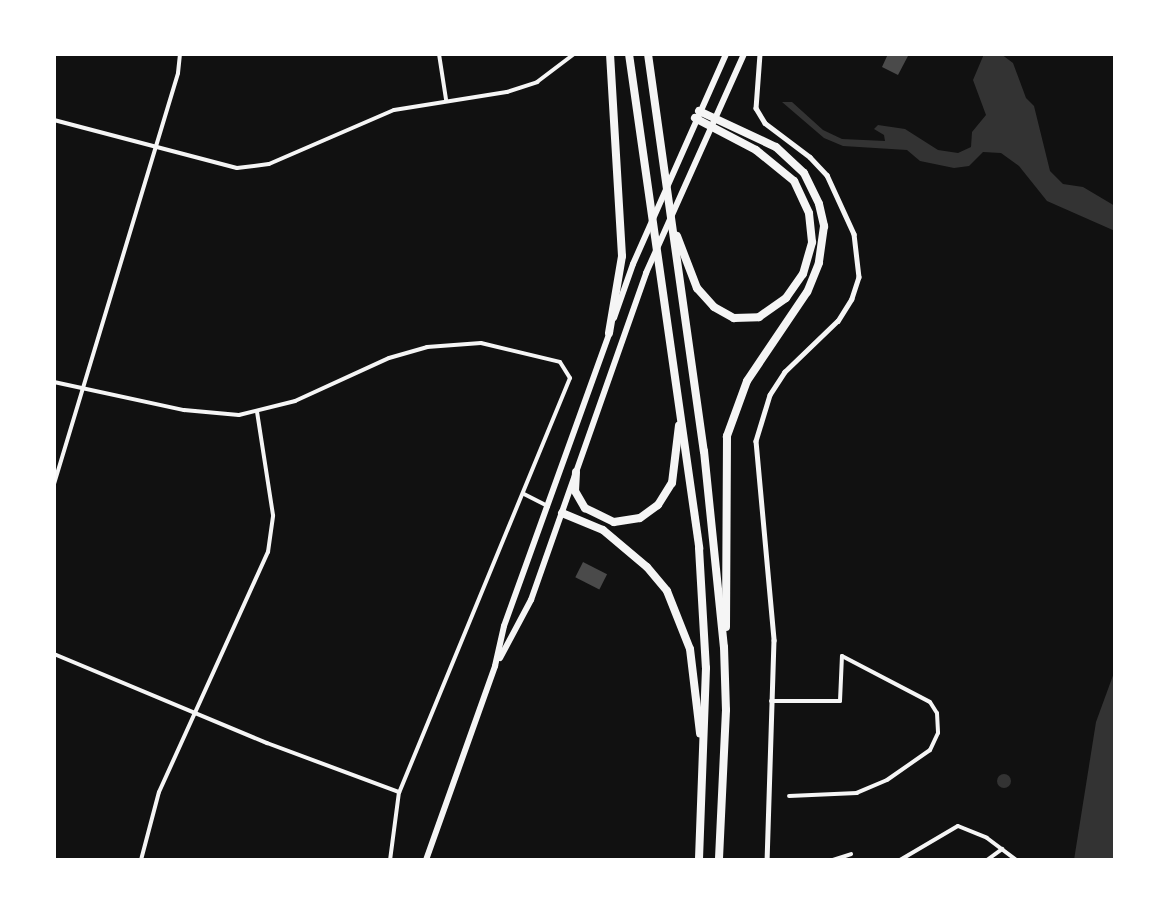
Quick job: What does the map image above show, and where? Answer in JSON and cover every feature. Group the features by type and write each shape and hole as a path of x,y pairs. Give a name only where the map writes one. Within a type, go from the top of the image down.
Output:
{"highway":[{"path":"609,333 621,256 610,54"},
{"path":"629,54 699,548 706,668 699,860"},
{"path":"648,54 704,451 724,647 726,710 719,860"},
{"path":"697,114 776,147 804,173 819,204 824,226 819,263 807,292 747,381 727,436 724,466 729,592 724,647"},
{"path":"669,208 679,245 697,288 714,307 734,318 759,317 786,298 803,273 812,242 809,213 794,182 773,161 711,121"},
{"path":"576,471 575,491 585,508 614,522 640,518 658,505 672,483 681,411"},
{"path":"562,513 603,530 647,567 667,591 690,649 704,762"}],"main road":[{"path":"426,860 495,666 504,626 633,264 697,114 726,54"},
{"path":"495,666 531,600 646,273 711,121 744,54"},
{"path":"548,506 562,513"}],"street":[{"path":"54,484 85,388 153,147 178,74 180,54"},
{"path":"439,54 446,99"},
{"path":"54,120 237,168 269,164 394,110 446,99 476,98 537,82 574,54"},
{"path":"760,54 756,108 765,123 810,157 827,175 854,234 859,277 852,299 838,321 785,372 770,395 756,441 774,640 767,860"},
{"path":"54,382 217,415 257,412 295,401 417,349 469,342 526,351 560,363 570,378 399,792 390,860"},
{"path":"141,860 159,792 268,552 273,515 257,412"},
{"path":"524,494 548,506"},
{"path":"54,654 197,711 251,736 399,792"},
{"path":"771,701 840,701 842,656 930,702 937,713 938,733 930,750 887,780 857,793 789,796"},
{"path":"900,860 958,826 1002,849 1016,860"},
{"path":"987,860 1002,849"},
{"path":"833,860 851,854"}],"shaded area":[{"path":"984,54 1001,54 1013,63 1026,98 1034,106 1050,171 1063,184 1083,187 1115,206 1115,231 1047,201 1019,166 1001,153 983,152 969,166 954,168 920,161 907,150 843,146 824,138 782,102 792,102 823,130 842,139 885,141 884,135 874,129 878,125 905,129 938,150 958,153 971,147 972,132 986,115 973,80"},
{"path":"1115,670 1115,860 1074,860 1096,722"},
{"path":"1004,774 1009,776 1011,781 1009,786 1004,788 999,786 997,781 999,776"}],"building":[{"path":"888,54 909,54 898,75 882,67"},
{"path":"583,562 607,574 599,589 575,577"}]}
